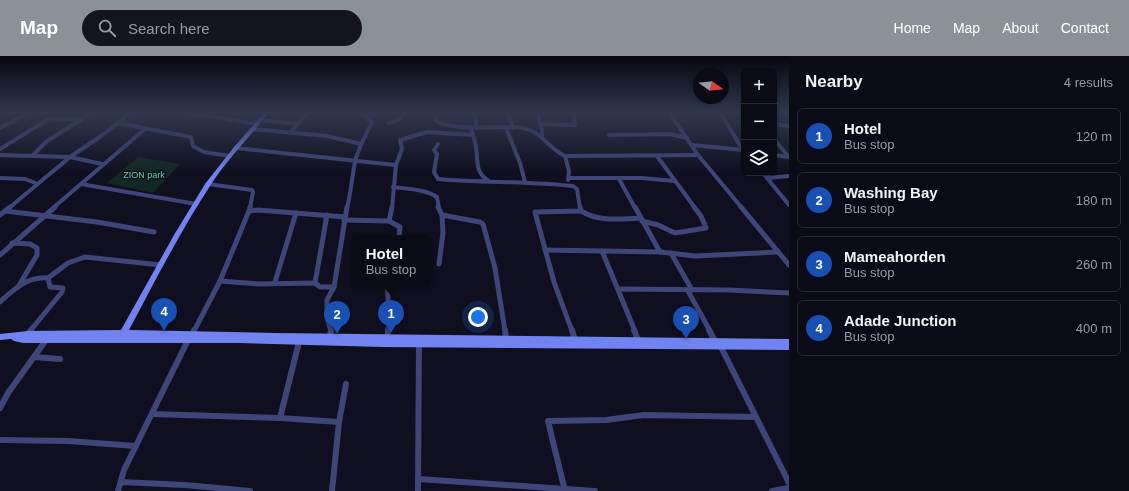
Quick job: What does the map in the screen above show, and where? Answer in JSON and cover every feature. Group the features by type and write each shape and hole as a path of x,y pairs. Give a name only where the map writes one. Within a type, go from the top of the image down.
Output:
{"street":[{"path":"0,149 27,132"},
{"path":"34,155 47,141 61,132"},
{"path":"0,215 70,157 105,132"},
{"path":"0,255 102,164 141,132"},
{"path":"168,132 191,137 193,146 202,151 230,156"},
{"path":"121,336 208,184 249,132"},
{"path":"295,132 327,136 360,144"},
{"path":"330,337 331,330 327,318 326,304 334,288 344,218 352,188 355,162 360,144 366,132"},
{"path":"389,221 393,200 396,165 402,149 400,141 402,138 423,135 427,132"},
{"path":"430,132 473,136"},
{"path":"472,132 476,146 477,168 481,180"},
{"path":"508,132 520,163 525,182"},
{"path":"535,132 542,136 556,151 565,156 698,155"},
{"path":"683,132 698,155 789,266"},
{"path":"732,132 741,146"},
{"path":"609,135 670,134 687,138"},
{"path":"775,140 789,157"},
{"path":"438,144 434,150 436,153 435,176 444,180 481,180 489,182 525,182 568,185 577,189 581,211"},
{"path":"692,144 741,151"},
{"path":"236,148 355,162 396,165"},
{"path":"782,148 789,148"},
{"path":"0,155 70,157 102,164"},
{"path":"777,155 789,157"},
{"path":"565,156 569,171 568,185"},
{"path":"575,340 554,282 535,212 581,211 592,217 641,220 675,232 706,228 700,216 657,156"},
{"path":"767,178 789,176"},
{"path":"0,178 25,179 38,184"},
{"path":"569,178 675,181"},
{"path":"767,178 789,205"},
{"path":"619,179 660,252"},
{"path":"80,184 196,204"},
{"path":"118,491 124,470 190,338 220,282 249,211 253,191 208,184"},
{"path":"72,191 88,185"},
{"path":"393,187 436,195 439,211 442,215 443,242 439,264"},
{"path":"249,211 258,210 389,221 400,227 399,235"},
{"path":"5,211 45,215 154,232"},
{"path":"275,282 296,213"},
{"path":"315,283 327,215"},
{"path":"442,215 484,224 495,268 506,339"},
{"path":"12,243 33,245 38,251 18,287"},
{"path":"545,250 660,252 695,256 777,252"},
{"path":"602,251 638,340"},
{"path":"672,253 789,482"},
{"path":"0,302 18,287 38,278 48,278 68,263 85,257 161,265"},
{"path":"28,334 62,292 63,288 61,287 50,287 48,278"},
{"path":"220,282 258,284 275,282 315,283 320,287 334,288"},
{"path":"387,287 389,311 388,338"},
{"path":"618,289 789,293"},
{"path":"0,337 28,334 299,342 506,339 638,340 789,347"},
{"path":"10,337 23,340 46,340 121,336"},
{"path":"190,338 330,337 388,338 419,341 718,344 789,342"},
{"path":"0,408 8,393 46,340"},
{"path":"418,491 419,341"},
{"path":"280,418 299,342"},
{"path":"34,357 60,359"},
{"path":"332,491 346,384"},
{"path":"152,414 280,418 340,422"},
{"path":"565,490 548,421 606,420 644,415 756,417"},
{"path":"0,440 68,441 136,446"},
{"path":"418,479 595,491"},
{"path":"121,482 178,484 250,491"},
{"path":"772,491 789,488"}],"green space":[{"name":"ZION park","path":"138,157 180,164 153,193 107,183"}],"place":[{"name":"Adade Junction","path":"164,331"},
{"name":"Hotel","path":"391,333"},
{"name":"Washing Bay","path":"337,334"},
{"name":"Mameahorden","path":"686,339"}]}
